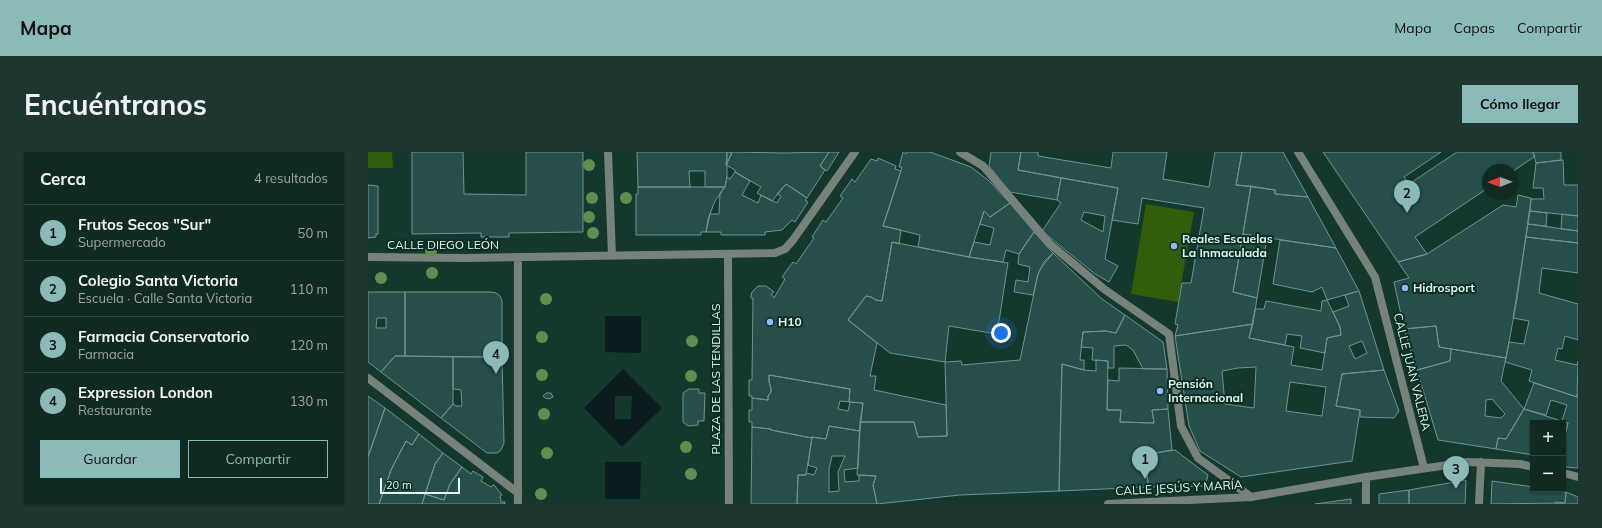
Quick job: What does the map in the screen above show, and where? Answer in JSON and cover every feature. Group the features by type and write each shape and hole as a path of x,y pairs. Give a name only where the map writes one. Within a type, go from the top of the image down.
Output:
{"street":[{"path":"608,152 612,255"},
{"path":"518,504 518,257 775,253 785,248 793,240 855,152"},
{"path":"960,152 984,166 1050,244 1104,289 1169,334 1181,426 1198,458 1250,500"},
{"name":"CALLE JUAN VALERA","path":"1298,152 1377,283 1424,468"},
{"name":"PLAZA DE LAS TENDILLAS","path":"728,254 729,504"},
{"name":"CALLE DIEGO LEÓN","path":"368,257 518,257"},
{"path":"368,378 518,493"},
{"name":"CALLE JESÚS Y MARÍA","path":"1108,504 1250,500 1366,477 1468,462 1520,464 1530,466"},
{"path":"1479,504 1481,462"},
{"path":"1566,474 1578,477"},
{"path":"1366,477 1366,504"}],"green space":[{"path":"368,152 392,152 393,168 368,168"},
{"path":"1146,204 1194,212 1178,302 1131,294"}],"shaded area":[{"path":"605,316 641,316 641,353 605,352"},
{"path":"623,369 662,408 622,447 584,408","holes":["615,396 632,396 631,419 615,419"]},
{"path":"605,462 641,462 640,499 605,499"}],"building":[{"path":"412,152 463,152 464,194 526,195 526,152 583,152 583,232 509,233 509,237 481,237 481,233 412,234"},
{"path":"637,152 727,152 727,177 725,187 705,187 705,171 689,171 690,187 638,187"},
{"path":"727,152 732,153 726,165"},
{"path":"732,152 829,152 820,166 825,170 807,198 786,184 772,201 757,193 761,187 726,165"},
{"path":"829,152 839,152 827,171 820,166"},
{"path":"903,152 906,154 907,152 930,152 971,167 988,180 1010,203 990,217 984,211 969,257 918,247 920,235 883,226 902,167 899,167"},
{"path":"991,152 1021,152 1018,170 1061,178 1057,200 1010,192 989,166"},
{"path":"1021,152 1038,152 1038,156 1111,168 1113,152 1167,152 1163,179 1209,187 1215,152 1242,152 1236,185 1251,186 1233,292 1257,298 1253,324 1175,336 1178,325 1175,324 1182,283 1191,283 1204,208 1142,198 1138,224 1112,220 1118,188 1018,170"},
{"path":"1242,152 1283,152 1308,197 1275,194 1275,190 1236,185"},
{"path":"1323,152 1441,152 1404,177 1409,184 1457,152 1532,152 1535,156 1518,168 1518,164 1482,164 1482,192 1415,237 1427,254 1398,262"},
{"path":"1533,152 1561,152 1561,160 1536,163"},
{"path":"878,158 896,166 895,169 901,171 883,226 901,230 899,244 892,242 882,301 866,296 848,320 877,343 870,376 876,376 874,390 946,405 947,436 918,437 914,422 860,422 863,403 849,402 850,389 769,375 771,392 768,396 768,400 752,398 752,396 749,396 749,380 752,380 752,292 758,286 766,286 774,292 771,294 774,298 785,279 782,277 793,262 796,264 814,238 812,237 823,220 826,222 843,198 840,196 852,179 855,182 871,159 877,161"},
{"path":"1563,160 1564,185 1578,185 1578,216 1530,211 1531,199 1544,199 1543,188 1533,188 1536,163"},
{"path":"735,172 750,181 742,195 758,203 761,195 777,203 781,196 777,194 786,184 807,198 805,200 808,202 795,222 792,220 782,230 765,232 765,235 721,235 721,232 706,232 710,214 719,214 720,193 725,187 727,177 730,179"},
{"path":"1061,178 1118,188 1105,259 1118,266 1109,282 1095,274 1042,231 1061,203 1057,200","holes":["1084,212 1105,216 1103,232 1081,220"]},
{"path":"368,185 378,186 378,234 376,234 376,237 368,238"},
{"path":"1251,186 1275,190 1275,194 1308,197 1336,248 1243,234"},
{"path":"638,187 725,187 715,201 708,219 706,232 701,232 701,235 636,235 636,194 638,194"},
{"path":"1518,195 1531,198 1517,299 1506,358 1439,347 1436,326 1404,329 1394,282 1409,278 1398,262 1427,254 1503,205 1516,207"},
{"path":"1010,203 1034,232 1019,254 1006,250 1003,262 969,257 974,242 990,245 994,228 980,224 984,211 990,217"},
{"path":"1530,211 1547,213 1546,226 1528,224"},
{"path":"1562,214 1578,216 1578,231 1561,229"},
{"path":"1528,224 1578,231 1578,243 1526,237"},
{"path":"1034,232 1053,253 1038,274 1033,295 1014,292 1016,280 1028,282 1030,267 1018,264 1019,254"},
{"path":"1243,234 1267,238 1257,298 1233,292"},
{"path":"1526,237 1578,243 1578,273 1542,268 1539,293 1578,304 1578,340 1565,336 1562,349 1558,348 1555,360 1577,365 1578,361 1577,397 1529,381 1532,370 1505,362 1509,342 1524,344 1529,321 1513,318"},
{"path":"1280,240 1336,248 1359,291 1327,300 1322,287 1312,292 1273,284"},
{"path":"892,242 1008,263 997,334 949,326 945,362 890,353 848,320 866,296 882,301"},
{"path":"1053,253 1102,299 1125,315 1116,333 1106,331 1083,332 1080,360 1084,360 1084,370 1062,364 1059,491 960,495 877,504 873,485 876,476 857,475 860,422 914,422 918,437 947,436 945,362 961,361 962,365 1020,360 1038,274 1044,262"},
{"path":"1359,291 1384,370 1342,374 1336,406 1360,410 1352,461 1241,477 1200,451 1189,426 1175,336 1253,324 1249,338 1294,347 1291,365 1322,370 1327,338 1341,335 1340,327 1333,312 1349,306 1345,295","holes":["1362,341 1367,353 1355,359 1349,346","1256,367 1254,408 1225,404 1222,371","1290,382 1326,387 1322,416 1286,411"]},
{"path":"368,292 405,292 405,356 395,356 381,372 368,362","holes":["377,318 386,318 386,328 376,328"]},
{"path":"405,292 496,293 500,296 502,301 502,357 405,356"},
{"path":"1327,300 1340,327 1341,335 1327,338 1325,353 1300,348 1302,336 1287,334 1285,345 1249,338 1255,309 1264,309 1266,301 1321,311 1322,301"},
{"path":"1125,315 1163,342 1167,369 1143,369 1133,350 1126,345 1114,346 1114,368 1108,368 1108,361 1092,360 1093,348 1081,347 1083,332 1106,331 1116,333"},
{"path":"1436,326 1439,347 1451,349 1450,361 1417,370 1404,329"},
{"path":"1451,349 1506,358 1501,381 1524,409 1506,439 1498,438 1496,449 1438,440 1417,370 1450,361","holes":["1492,399 1505,414 1501,418 1485,416 1486,400"]},
{"path":"395,356 453,357 453,404 441,418 381,372"},
{"path":"453,357 502,357 504,443 501,450 497,453 487,453 441,418 453,404 456,406 462,406 461,390 453,389"},
{"path":"1096,360 1108,361 1107,410 1121,410 1120,422 1154,423 1152,410 1168,409 1172,450 1143,455 1149,487 1059,491 1062,364 1084,370 1096,371"},
{"path":"1119,368 1167,369 1168,409 1152,410 1154,423 1120,422 1121,410 1107,410 1108,380 1119,381"},
{"path":"1384,370 1399,411 1394,418 1360,417 1360,410 1336,406 1342,374"},
{"path":"769,375 850,389 849,402 840,401 838,409 848,411 850,402 863,403 860,431 829,426 826,439 812,438 771,429 752,427 752,422 749,422 749,410 752,410 752,398 768,400 768,396 771,392"},
{"path":"1534,383 1577,397 1578,393 1578,468 1566,467 1566,430 1568,423 1566,422 1566,420 1562,420 1567,405 1551,400 1546,415 1524,409"},
{"path":"689,389 699,389 699,393 705,393 704,421 698,421 698,425 688,426 683,422 683,393"},
{"path":"546,393 551,393 553,397 549,399 545,398 543,396"},
{"path":"368,396 385,408 368,457"},
{"path":"385,408 419,434 412,445 406,441 391,470 379,504 368,504 368,457"},
{"path":"1524,409 1559,420 1530,420 1530,455 1496,449 1498,438 1506,439"},
{"path":"829,426 860,431 858,468 844,470 845,482 859,481 859,475 876,476 873,485 877,504 797,504 798,475 806,475 806,473 814,475 817,468 808,465 812,437 826,439","holes":["832,456 845,456 838,472 839,491 829,492 829,469"]},
{"path":"752,427 771,429 812,438 806,475 798,475 797,504 751,504"},
{"path":"419,434 443,453 435,464 422,504 379,504 391,470 406,441 412,445"},
{"path":"1175,450 1208,475 1205,486 1149,487 1143,455"},
{"path":"443,453 462,467 450,484 444,500 425,494 435,464"},
{"path":"462,467 471,474 473,471 483,477 481,481 491,487 494,485 502,495 500,496 501,502 505,502 505,504 422,504 425,494 444,500 450,484"},
{"path":"1466,480 1465,504 1409,504 1409,490"},
{"path":"1492,481 1530,487 1530,492 1566,492 1565,503 1491,504"},
{"path":"1409,490 1409,504 1379,504 1379,494"},
{"path":"1566,492 1578,497 1578,504 1555,504 1555,502 1565,503"},
{"path":"1351,499 1351,504 1315,504"}],"place":[{"name":"Colegio Santa Victoria","path":"1407,213"},
{"name":"Reales Escuelas La Inmaculada","path":"1174,246"},
{"name":"Hidrosport","path":"1405,288"},
{"name":"H10","path":"770,322"},
{"name":"Expression London","path":"496,374"},
{"name":"Pensión Internacional","path":"1160,391"},
{"name":"Frutos Secos \"Sur\"","path":"1145,479"},
{"name":"Farmacia Conservatorio","path":"1456,489"}]}
